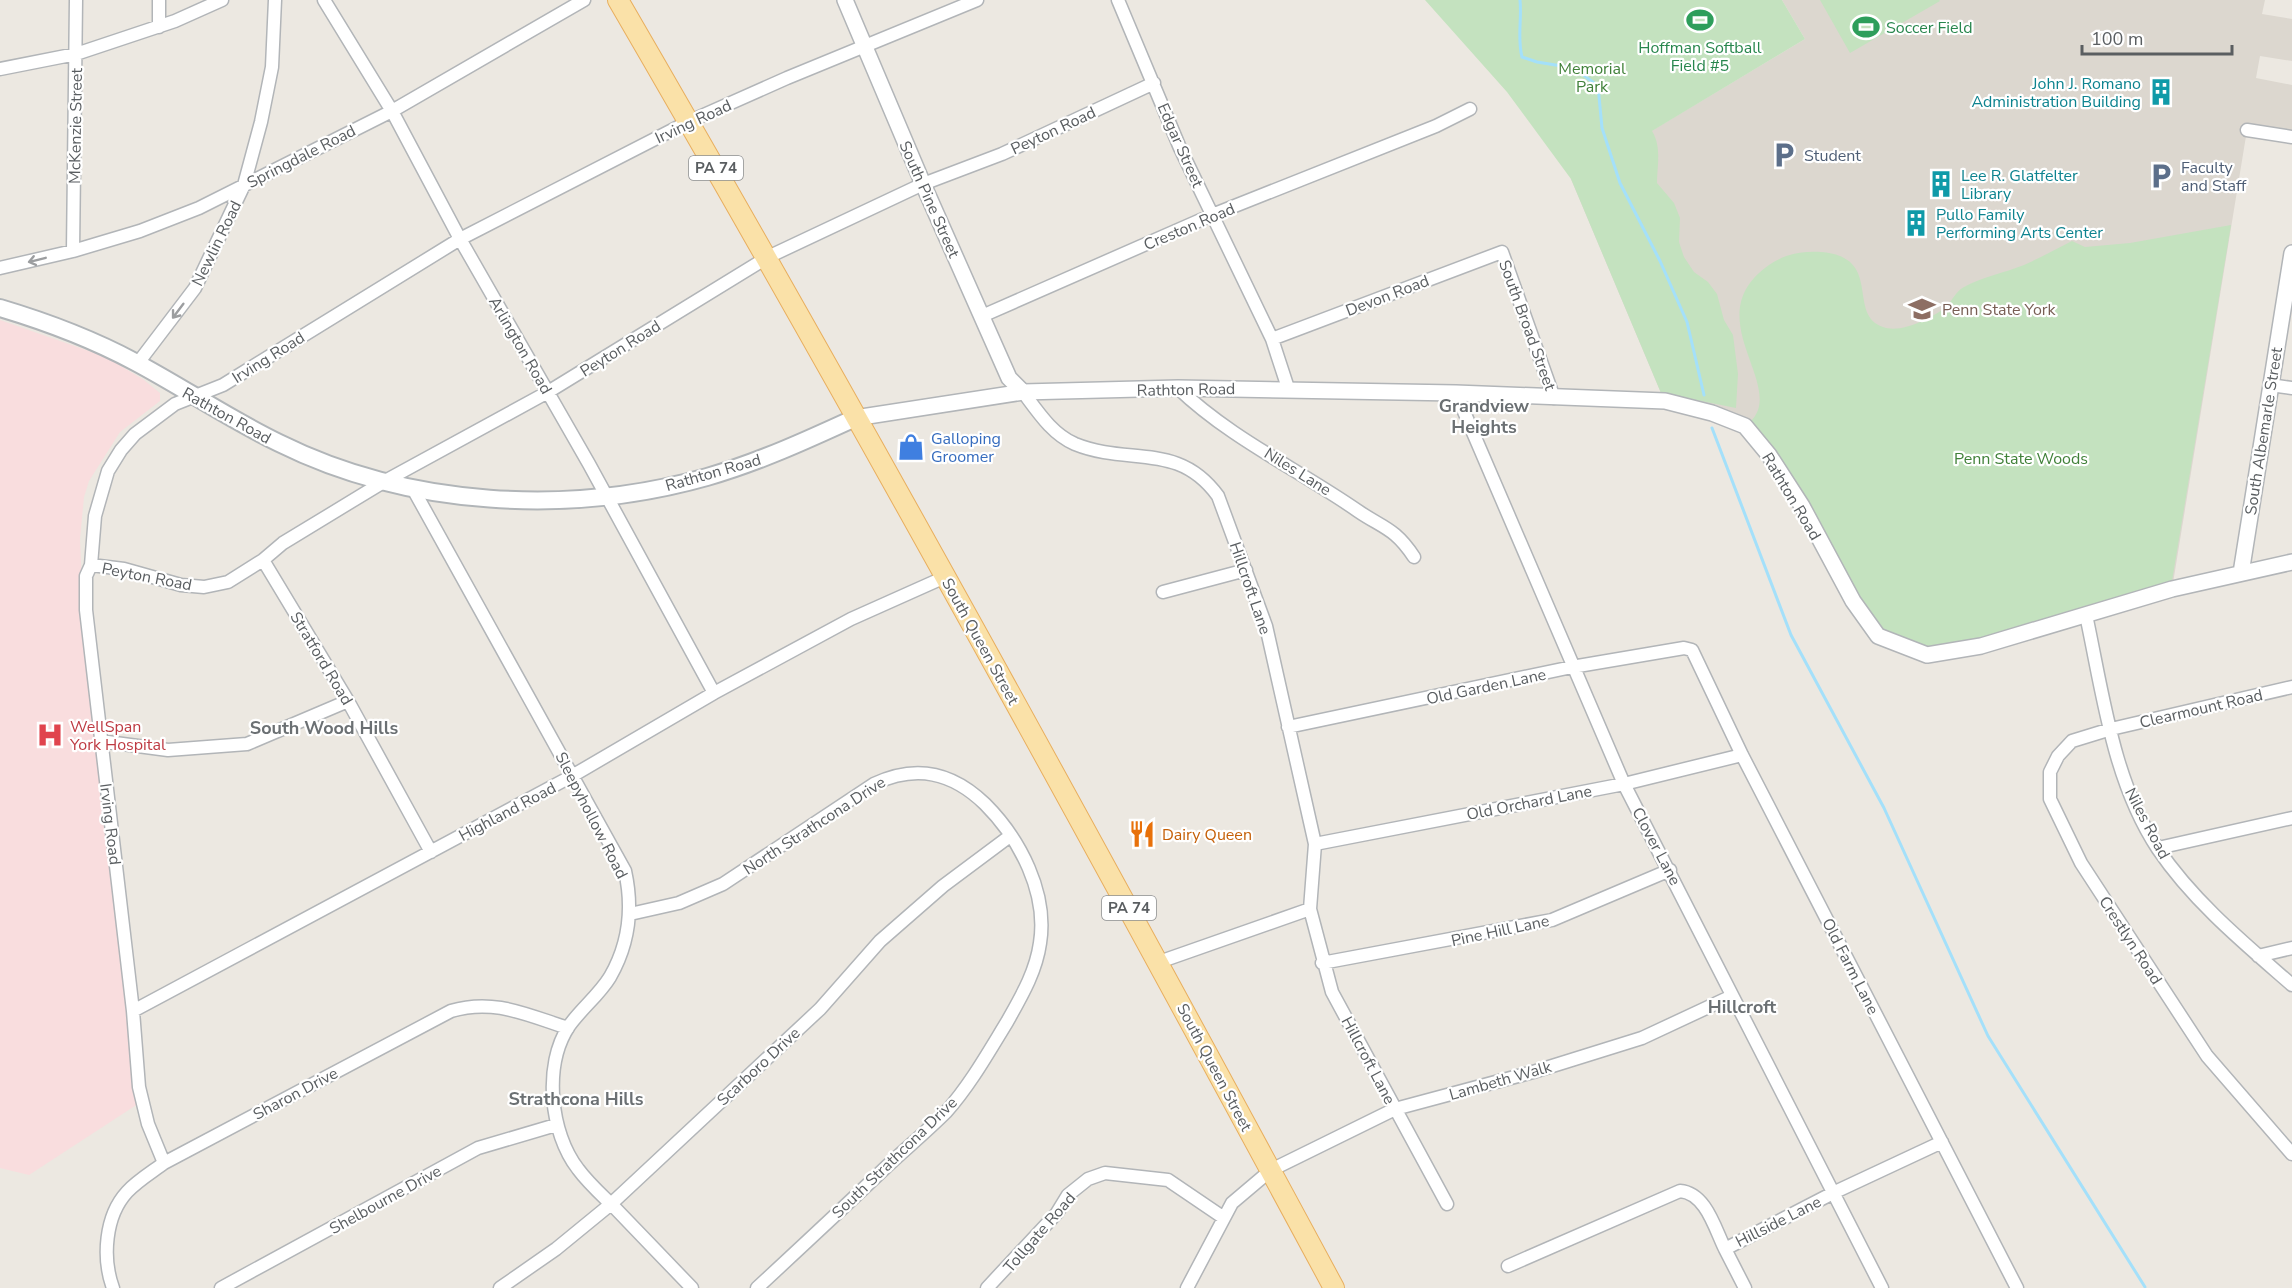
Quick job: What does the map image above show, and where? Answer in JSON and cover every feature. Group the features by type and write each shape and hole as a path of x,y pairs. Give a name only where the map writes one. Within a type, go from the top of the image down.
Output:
{"main road":[{"name":"South Queen Street","path":"618,0 768,257 855,418 1159,962 1334,1288"},
{"name":"Rathton Road","path":"0,308 81,336 138,363 281,445 332,465 385,481 412,488 480,498 548,500 605,496 664,487 747,464 787,450 855,418"}],"street":[{"name":"McKenzie Street","path":"73,251 76,0"},
{"path":"159,0 159,27"},
{"path":"0,69 76,54 159,27 222,0"},
{"name":"Newlin Road","path":"138,363 195,288 244,185 261,122 272,67 275,0"},
{"name":"Arlington Road","path":"324,0 392,111 460,239 714,693"},
{"name":"Springdale Road","path":"0,268 73,251 160,224 199,208 392,111 584,0"},
{"name":"South Pine Street","path":"845,0 1009,378 1023,392"},
{"name":"Irving Road","path":"164,1163 148,1124 139,1087 133,1011 86,610 86,576 91,565 95,516 108,471 116,457 135,434 175,404 222,385 460,239 688,122 977,0"},
{"name":"Edgar Street","path":"1118,0 1180,148 1272,339 1288,388"},
{"name":"Peyton Road","path":"91,565 124,569 181,585 204,587 228,582 263,560 283,543 385,481 548,393 768,257 923,184 1002,154 1154,83"},
{"name":"Creston Road","path":"982,316 1212,215 1436,126 1470,110"},
{"path":"2247,130 2292,137"},
{"name":"Devon Road","path":"1272,339 1502,252"},
{"name":"South Broad Street","path":"1502,252 1554,398"},
{"name":"South Albemarle Street","path":"2241,573 2292,253"},
{"path":"2270,385 2292,388"},
{"name":"Rathton Road","path":"855,418 1023,392 1178,388 1288,388 1665,401 1712,413 1745,426 1769,455 1802,506 1853,601 1878,636 1927,655 1981,646 2172,589 2292,562"},
{"name":"Niles Lane","path":"1178,388 1222,425 1362,513 1390,528 1404,542 1413,557"},
{"name":"Hillcroft Lane","path":"1023,392 1051,428 1075,444 1106,451 1163,458 1188,467 1206,480 1218,496 1266,626 1315,844 1310,909 1322,963 1332,992 1447,1204"},
{"name":"Clover Lane","path":"1456,393 1624,784 1835,1192 1882,1288"},
{"name":"Sleepyhollow Road","path":"412,488 625,871 630,914 623,947 609,978 568,1028 559,1051 552,1086 556,1125 577,1168 692,1288"},
{"name":"Stratford Road","path":"263,560 348,701 431,852"},
{"path":"1163,592 1246,570"},
{"name":"Highland Road","path":"133,1011 572,776 714,693 851,619 945,577"},
{"name":"Niles Road","path":"2086,615 2124,777 2158,849 2198,898 2258,956 2292,985"},
{"name":"Old Garden Lane","path":"1288,727 1572,667 1684,648"},
{"name":"Old Farm Lane","path":"1684,648 1692,650 1742,755 2017,1288"},
{"name":"Clearmount Road","path":"2111,729 2292,687"},
{"path":"100,741 168,750 247,744 348,701"},
{"name":"Crestlyn Road","path":"2111,729 2072,741 2058,756 2050,772 2050,799 2054,809 2081,863 2207,1056 2292,1154"},
{"name":"Old Orchard Lane","path":"1315,844 1624,784 1742,755"},
{"name":"North Strathcona Drive","path":"630,914 679,903 723,884 874,784 894,774 922,771 954,781 992,811 1010,836 1033,879 1041,924 1040,943"},
{"path":"2158,849 2292,818"},
{"name":"Scarboro Drive","path":"500,1288 556,1249 611,1204 820,1009 880,940 943,886 1010,836"},
{"name":"Pine Hill Lane","path":"1322,963 1552,920 1670,870"},
{"path":"1159,962 1310,909"},
{"name":"South Strathcona Drive","path":"757,1288 946,1111 981,1065 1020,999 1032,976 1040,943"},
{"path":"2258,956 2292,948"},
{"name":"Lambeth Walk","path":"1186,1288 1224,1218 1238,1198 1271,1170 1395,1109 1533,1072 1642,1038 1732,996"},
{"name":"Sharon Drive","path":"112,1288 106,1270 109,1231 116,1208 128,1191 164,1163 451,1011 468,1006 497,1005 568,1028"},
{"name":"Shelbourne Drive","path":"221,1288 478,1148 556,1125"},
{"name":"Hillside Lane","path":"1508,1266 1680,1191 1689,1191 1700,1199 1725,1249 1835,1192 1942,1142"},
{"name":"Tollgate Road","path":"987,1288 1057,1213 1068,1196 1088,1179 1106,1173 1168,1180 1224,1218"},
{"path":"1725,1249 1745,1288"}],"shaded area":[{"name":"Penn State York","path":"1782,0 2265,0 2262,14 2292,19 2292,61 2260,56 2256,78 2292,85 2292,137 2247,130 2172,589 1752,421 1661,393 1571,179 1805,39"},
{"name":"WellSpan York Hospital","path":"0,320 106,357 144,380 160,393 160,401 120,432 89,481 84,497 80,539 83,610 144,1100 29,1175 0,1168"}],"green space":[{"name":"Memorial Park","path":"1425,0 1782,0 1805,39 1652,131 1658,150 1657,183 1674,203 1680,218 1679,242 1684,257 1694,272 1708,282 1717,294 1724,320 1733,335 1738,374 1736,408 1661,393 1571,179 1507,92"},
{"name":"Soccer Field","path":"1820,0 1939,0 1940,1 1850,53"},
{"name":"Penn State Woods","path":"2231,225 2171,587 1927,655 1878,636 1745,426 1758,411 1759,394 1741,330 1740,308 1748,286 1769,265 1787,256 1821,252 1840,256 1852,264 1859,274 1867,310 1872,320 1890,329 1907,327 1925,320 1946,307 1964,287 2024,265 2072,241 2085,247 2130,243"}],"waterway":[{"path":"1520,0 1522,57 1574,68 1598,86 1602,128 1620,183 1660,261 1687,322 1704,395"},
{"path":"1712,428 1791,635 1884,808 1988,1036 2145,1287"}],"place":[{"name":"Hoffman Softball Field #5","path":"1700,20"},
{"name":"Soccer Field","path":"1866,27"},
{"name":"John J. Romano Administration Building","path":"2161,92"},
{"name":"Student","path":"1784,155"},
{"name":"Faculty and Staff","path":"2161,176"},
{"name":"Lee R. Glatfelter Library","path":"1941,184"},
{"name":"Pullo Family Performing Arts Center","path":"1916,223"},
{"name":"Penn State York","path":"1922,309"},
{"name":"Galloping Groomer","path":"911,447"},
{"name":"WellSpan York Hospital","path":"50,735"},
{"name":"Dairy Queen","path":"1142,834"}],"district":[{"name":"Grandview Heights","path":"1484,416"},
{"name":"South Wood Hills","path":"324,728"},
{"name":"Hillcroft","path":"1742,1007"},
{"name":"Strathcona Hills","path":"576,1099"}]}
